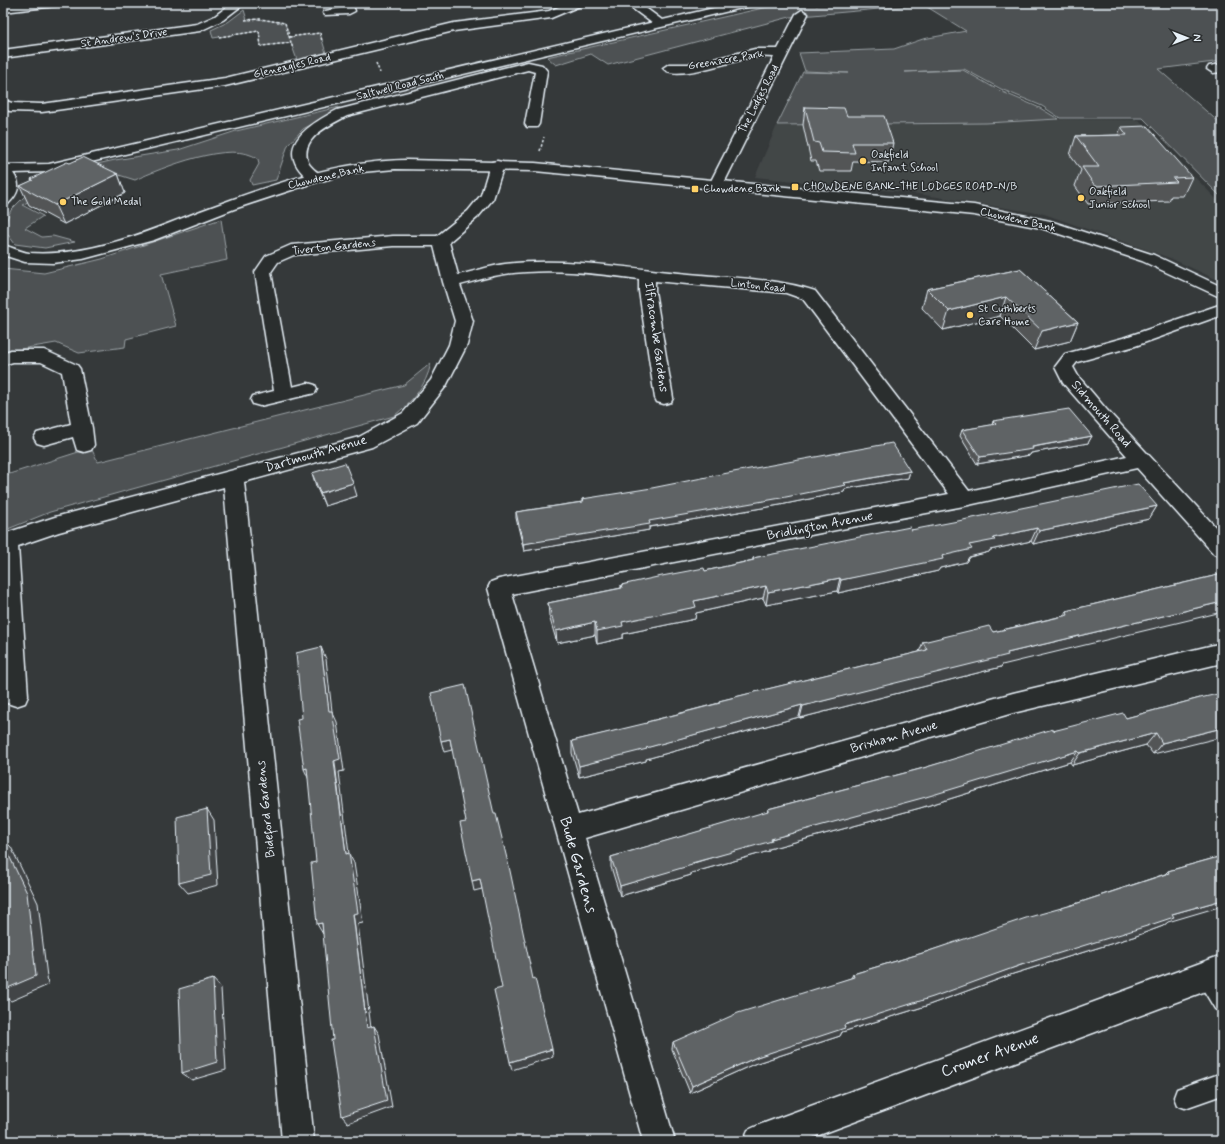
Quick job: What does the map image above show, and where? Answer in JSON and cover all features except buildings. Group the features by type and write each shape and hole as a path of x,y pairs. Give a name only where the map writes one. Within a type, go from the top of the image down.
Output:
{"street":[{"path":"3,9 56,3"},
{"name":"St Andrew's Drive","path":"3,54 190,29 210,23 239,3"},
{"name":"Gleneagles Road","path":"3,104 10,106 42,108 225,82 454,27 551,14 578,3"},
{"path":"631,3 660,23"},
{"name":"Saltwell Road South","path":"3,171 49,168 750,3"},
{"path":"329,13 348,7"},
{"name":"The Lodges Road","path":"716,185 802,14"},
{"name":"Greenacre Park","path":"669,68 693,68 755,53 782,53"},
{"path":"316,178 301,163 299,154 301,146 307,135 318,126 342,113 528,66 538,68 541,71 532,124"},
{"name":"Chowdene Bank","path":"3,250 10,255 29,259 49,259 78,256 114,247 293,184 352,169 397,164 535,167 974,210 1044,224 1148,258 1222,293"},
{"path":"441,241 473,214 488,196 497,166"},
{"name":"Saltwell Road South","path":"13,184 49,168"},
{"path":"3,171 9,176 13,184 11,193 3,201"},
{"name":"Tiverton Gardens","path":"284,394 263,272 272,260 291,250 393,241 441,241"},
{"name":"Dartmouth Avenue","path":"16,696 5,542 55,525 233,476 365,442 410,418 438,382 458,345 464,321 441,241"},
{"name":"Linton Road","path":"452,282 503,269 537,266 587,267 647,275 788,288 809,295 964,499"},
{"name":"Ilfracombe Gardens","path":"647,275 647,291 664,398"},
{"name":"Sidmouth Road","path":"1222,309 1129,342 1071,358 1064,367 1070,379 1140,460 1222,548"},
{"path":"3,359 11,356 44,356 71,369 83,436 44,438"},
{"path":"260,400 308,389"},
{"name":"Bridlington Avenue","path":"499,588 964,499 1140,460"},
{"name":"Bideford Gardens","path":"233,476 298,1141"},
{"name":"Bude Gardens","path":"499,588 659,1141"},
{"name":"Brixham Avenue","path":"568,830 1013,703 1222,653"},
{"name":"Cromer Avenue","path":"759,1141 1213,973"}],"lane":[{"path":"1213,973 1222,1002"},
{"path":"1185,1097 1222,1084"}],"path":[{"path":"291,43 261,46 259,31 213,38 210,23 260,19 285,23 298,64"},
{"path":"289,37 320,33 327,58"},
{"path":"370,47 386,89"},
{"path":"532,124 544,133 535,167"}],"shaded area":[{"path":"785,3 1222,3 1222,61 1158,69 1222,125 1222,198 1143,118 1060,118 1042,106 1001,89 964,69 905,72 963,70 998,90 1040,108 1058,119 986,123 777,125 803,72 849,73 805,71 799,53 894,49 923,39 966,31 924,5 790,17 608,65 591,54 556,65 547,57"},
{"path":"244,10 247,20 260,19 285,23 289,37 320,33 326,53 297,60 291,43 261,46 259,31 213,38 211,30 228,22"},
{"path":"339,107 340,109 303,129 288,145 276,180 252,185 250,180 259,164 258,159 247,154 232,152 215,154 179,163 135,180 92,169 22,205 43,216 25,228 42,237 53,236 75,242 45,248 15,244 3,228 11,210 39,182 66,171 115,160 178,150 236,131"},
{"name":"Oakfield Junior School","path":"1058,119 1139,120 1222,205 1222,282 1170,258 1044,214 912,193 755,177 777,125 986,123"},
{"path":"221,219 227,260 161,274 176,326 126,339 125,347 79,353 56,343 3,352 3,269 44,273 102,259"},
{"path":"431,363 429,372 422,386 407,405 394,416 50,512 3,531 3,476 91,448 98,462 404,385"}],"place":[{"name":"Oakfield Infant School","path":"863,161"},
{"name":"CHOWDENE BANK-THE LODGES ROAD-N/B","path":"795,187"},
{"name":"Chowdene Bank","path":"695,189"},
{"name":"Oakfield Junior School","path":"1081,198"},
{"name":"The Gold Medal","path":"63,202"},
{"name":"St Cuthberts Care Home","path":"970,315"}]}
